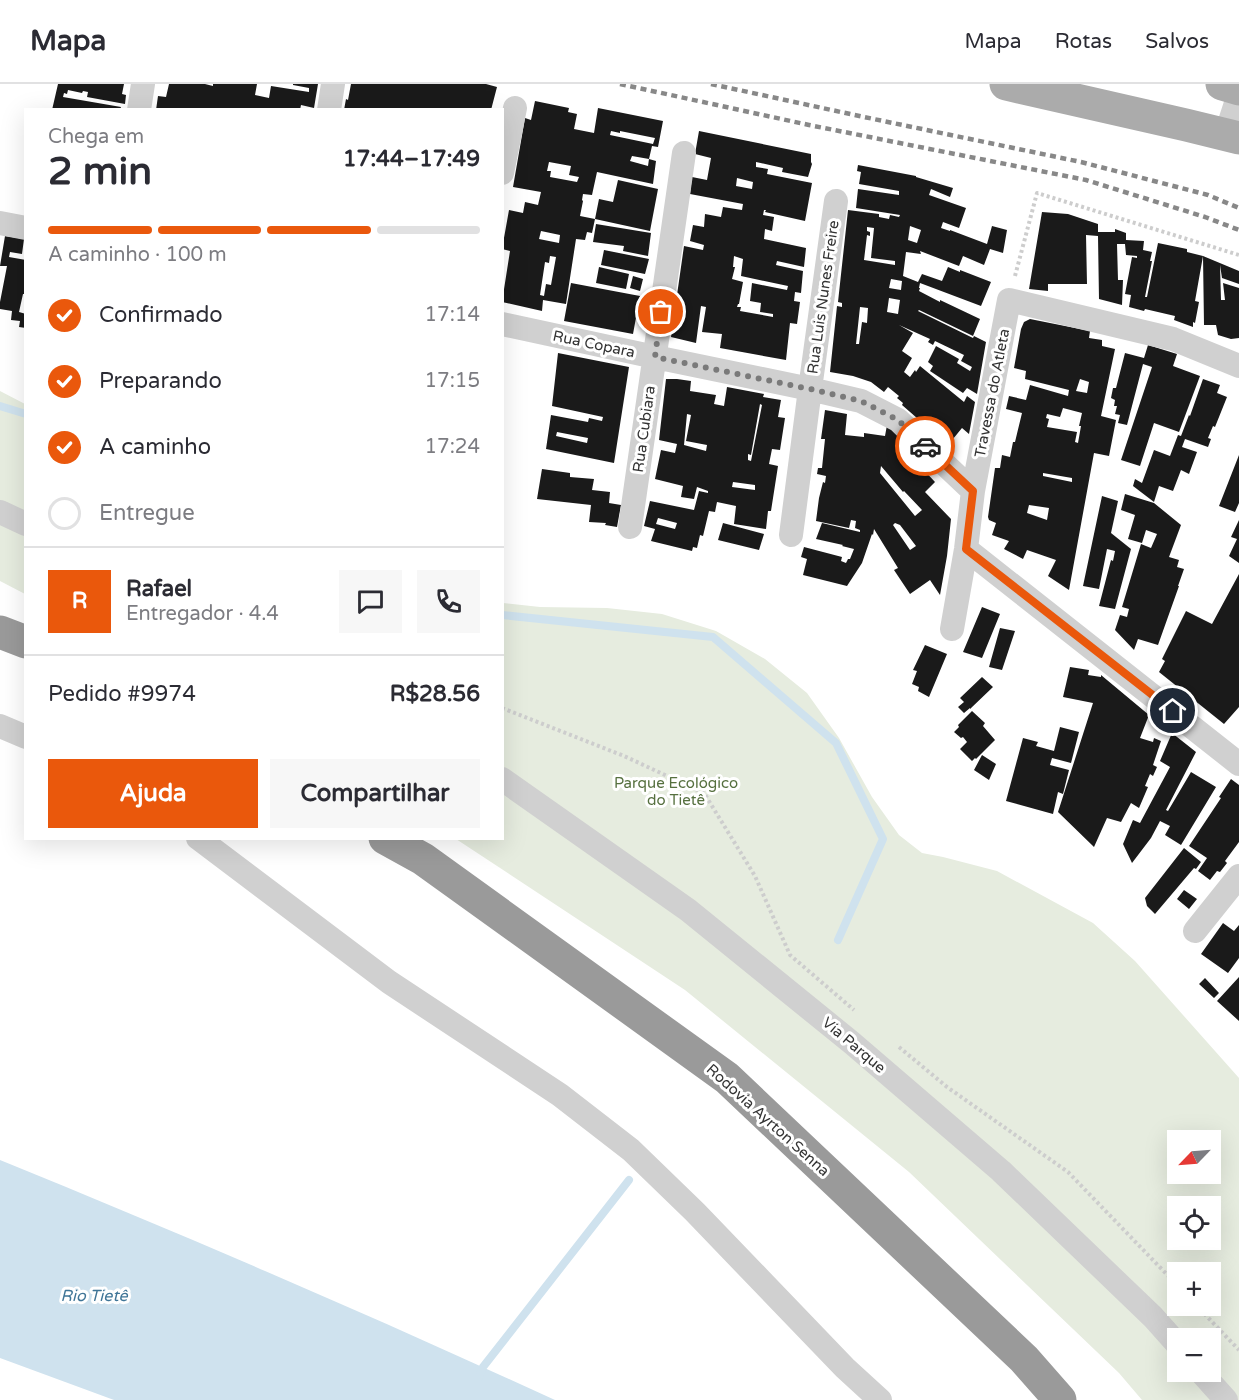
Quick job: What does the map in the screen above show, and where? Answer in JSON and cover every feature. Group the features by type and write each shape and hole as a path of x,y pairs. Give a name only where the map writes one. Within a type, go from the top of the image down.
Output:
{"highway":[{"path":"0,632 24,641"},
{"name":"Rodovia Ayrton Senna","path":"389,840 423,859 727,1078 1024,1359 1060,1400"}],"main road":[{"path":"1006,84 1233,136"},
{"path":"1222,84 1239,89"}],"street":[{"path":"139,108 144,84"},
{"path":"329,108 333,84"},
{"path":"1233,136 1239,94"},
{"path":"504,163 515,108"},
{"name":"Rua Cubiara","path":"630,527 684,153"},
{"name":"Rua Luis Nunes Freire","path":"792,535 836,201"},
{"path":"0,223 24,228"},
{"path":"1009,300 1173,339 1239,366"},
{"name":"Travessa do Atleta","path":"952,629 966,549 973,491 1009,300"},
{"name":"Rua Copara","path":"504,324 861,401 898,420 973,491"},
{"path":"0,512 24,523"},
{"path":"966,549 1239,764"},
{"path":"0,726 24,736"},
{"name":"Via Parque","path":"504,780 688,910 852,1043 1001,1171 1167,1333"},
{"path":"201,840 390,982 560,1095 632,1150 695,1212 844,1368 880,1400"},
{"path":"1195,931 1239,876"},
{"path":"1210,1382 1226,1400"}],"path":[{"path":"1009,300 1036,193 1239,255"},
{"path":"504,709 624,756 704,793 755,876 790,955 860,1014"},
{"path":"894,1043 947,1088 1068,1172 1167,1275"},
{"path":"1207,1316 1239,1350"}],"green space":[{"path":"0,391 24,403 24,593 0,581"},
{"name":"Parque Ecológico do Tietê","path":"504,603 540,607 607,608 662,614 716,631 765,659 807,693 839,738 872,797 899,835 922,853 997,871 1093,923 1135,961 1239,1078 1239,1400 1142,1400 1119,1373 909,1172 685,990 458,840 504,840"}],"water":[{"name":"Rio Tietê","path":"0,1160 279,1277 555,1400 114,1400 0,1358"}],"building":[{"path":"58,84 124,84 122,94 126,95 125,104 87,97 88,92 83,91 82,93 68,90 63,97 121,108 52,108"},
{"path":"169,84 213,86 213,84 257,84 255,95 269,98 271,86 309,92 309,88 293,84 318,84 314,108 301,105 300,108 156,108 158,96 166,97"},
{"path":"351,84 486,84 497,87 492,108 344,108 346,99 348,100"},
{"path":"535,101 569,108 568,112 577,114 574,129 594,133 598,108 663,121 658,147 652,146 649,159 656,161 653,184 597,172 592,195 583,194 580,216 595,219 592,233 587,232 585,240 576,239 566,304 543,300 542,311 504,302 510,251 504,250 504,238 509,210 523,213 525,202 538,205 541,192 513,187 525,118 531,120","holes":["611,131 620,133 620,131 655,138 653,144 610,135","632,156 649,159 648,166 630,161","549,162 571,166 569,175 579,177 577,182 550,177 551,171 547,171","541,231 560,235 559,243 539,239","550,256 556,257 551,285 546,284 544,296 540,295 545,262 549,263"]},
{"path":"699,131 811,154 812,164 808,177 782,172 783,168 756,162 756,167 768,169 767,174 812,183 805,221 765,212 766,210 763,215 774,217 772,231 765,229 764,239 806,248 804,267 777,261 776,265 803,271 801,293 795,292 794,301 800,302 797,324 790,323 786,360 720,348 722,334 702,332 706,307 701,306 696,343 671,337 684,246 703,250 704,245 690,241 693,225 704,227 705,214 721,217 723,207 742,210 743,204 690,194 692,177 707,180 711,158 695,154","holes":["737,178 753,182 752,189 736,186","734,256 743,259 741,276 788,286 787,290 752,283 750,301 761,303 760,312 773,314 773,317 740,311 741,307 737,307 743,282 732,279 735,267 733,267"]},
{"path":"858,165 916,176 953,188 950,197 931,189 929,195 966,208 959,228 943,222 941,228 987,244 992,226 1007,230 1003,253 990,249 984,265 963,256 959,266 920,251 921,254 906,252 903,276 918,282 922,274 942,281 948,267 991,282 981,306 920,283 919,288 919,291 940,302 940,300 980,319 973,336 918,311 986,342 977,394 967,388 963,393 930,371 933,366 928,362 936,346 959,359 957,363 970,371 972,367 961,361 964,355 935,341 933,345 928,342 930,339 899,325 913,333 902,351 912,358 904,372 910,377 920,366 964,402 967,396 975,402 969,434 962,428 948,445 902,405 903,403 897,398 899,396 888,387 884,392 871,382 830,372 837,306 842,307 842,303 838,302 848,210 879,214 879,217 889,219 890,215 899,217 900,215 856,208 858,189 899,195 899,191 859,184 861,172 857,171","holes":["910,226 921,230 917,243 908,240","867,227 874,228 871,258 895,261 895,265 864,260 867,235 870,236 870,232 867,231","891,279 902,281 901,290 889,288","889,298 900,300 898,314 887,312","860,307 868,308 867,323 862,322 859,344 856,344"]},
{"path":"618,180 658,189 650,231 595,219 599,199 613,202"},
{"path":"1042,212 1068,214 1098,224 1098,232 1115,232 1115,229 1126,233 1126,240 1144,241 1143,250 1152,252 1145,297 1147,297 1158,243 1187,249 1187,252 1203,256 1195,301 1199,302 1193,327 1174,320 1175,316 1129,307 1131,295 1125,294 1132,257 1137,258 1137,256 1126,255 1125,244 1117,244 1118,280 1123,280 1122,305 1099,299 1098,236 1086,235 1087,284 1048,284 1048,291 1029,289"},
{"path":"596,224 651,233 648,256 623,251 624,246 593,242"},
{"path":"5,236 24,239 22,254 10,252 9,257 24,260 24,294 19,312 24,313 24,328 19,327 20,321 11,320 12,311 0,309 7,266 0,266"},
{"path":"604,250 649,259 645,274 601,265"},
{"path":"1203,256 1239,271 1239,284 1222,278 1220,265 1221,300 1225,300 1223,283 1239,288 1239,338 1231,339 1218,335 1216,325 1204,325"},
{"path":"599,267 629,274 626,289 596,283"},
{"path":"633,276 643,279 640,291 630,288"},
{"path":"571,283 640,296 633,334 564,321"},
{"path":"1030,319 1090,331 1089,338 1102,340 1102,346 1115,349 1101,416 1116,420 1109,456 1094,453 1069,590 1048,576 1056,560 1027,550 1023,559 1004,549 1009,541 992,535 996,523 988,517 995,468 1000,468 1002,455 1010,457 1022,413 1006,409 1009,396 1026,400 1030,385 1068,396 1069,390 1025,379 1026,371 1014,368 1024,322","holes":["1080,379 1089,382 1087,393 1076,391","1063,408 1082,413 1078,443 1075,442 1077,432 1047,427 1049,419 1046,418 1047,414 1060,417","1043,473 1072,478 1072,482 1043,476","1029,505 1049,508 1047,520 1027,513"]},
{"path":"1148,345 1177,354 1173,366 1200,376 1179,432 1154,423 1140,466 1121,460 1152,367 1143,364 1127,425 1118,423 1120,415 1115,414 1117,406 1114,406 1115,400 1111,398 1113,388 1116,388 1125,353 1144,358"},
{"path":"558,353 629,367 614,463 546,449 551,415 588,422 589,418 602,421 603,417 552,406","holes":["557,432 588,438 587,443 556,436"]},
{"path":"666,379 691,381 690,391 716,395 714,404 724,406 727,387 764,394 763,397 781,400 778,417 785,418 780,450 772,449 769,464 778,466 766,529 734,524 736,506 717,502 715,512 709,511 703,536 700,535 697,548 693,547 692,551 651,541 655,529 644,526 650,501 694,510 699,491 708,493 697,487 694,499 681,497 683,486 655,479 661,450 675,453 677,444 659,440","holes":["760,404 762,405 751,461 748,460 748,454 751,455","687,414 691,415 686,441 707,445 706,451 684,445","733,482 755,485 755,490 732,487","658,518 677,523 675,529 656,524"]},
{"path":"1203,379 1220,385 1217,393 1227,397 1208,438 1211,439 1208,447 1185,439 1182,447 1197,452 1189,474 1181,470 1173,491 1159,486 1154,502 1133,486 1135,479 1142,483 1154,450 1170,456 1178,435 1181,436 1190,416"},
{"path":"825,410 847,414 845,435 864,437 864,433 885,436 887,425 925,465 922,468 935,482 925,492 951,519 940,595 930,580 910,594 894,570 898,568 874,529 862,563 847,586 803,575 807,559 801,557 804,547 842,557 841,561 846,563 854,549 816,539 822,523 860,532 855,528 856,521 851,520 849,528 816,521 819,498 826,476 817,474 818,468 822,468 825,439 821,439","holes":["881,466 922,510 915,516 880,473","895,523 900,525 916,546 910,550 893,525"]},
{"path":"1239,455 1239,503 1235,512 1219,506"},
{"path":"542,469 570,473 570,477 594,479 592,490 610,492 609,503 621,505 617,527 605,525 606,523 589,522 591,505 537,499"},
{"path":"1125,494 1154,503 1181,525 1169,557 1179,560 1177,567 1184,569 1158,645 1138,639 1134,650 1115,630 1120,615 1127,617 1129,609 1122,607 1141,544 1151,548 1157,534 1146,530 1142,543 1128,539 1135,515 1121,510"},
{"path":"1102,496 1118,501 1111,533 1131,549 1115,609 1099,606 1115,551 1107,549 1099,589 1083,586"},
{"path":"1239,520 1239,563 1229,556 1237,539 1231,537"},
{"path":"723,523 764,534 759,550 718,540"},
{"path":"1239,574 1239,707 1224,724 1159,672 1165,661 1162,659 1186,611 1212,624"},
{"path":"982,607 1000,614 982,658 963,652"},
{"path":"1000,628 1015,631 1002,670 989,667"},
{"path":"925,645 947,654 929,697 918,691 919,687 912,684 917,671 913,670"},
{"path":"1070,667 1089,670 1088,675 1101,677 1101,675 1149,715 1140,738 1153,742 1154,738 1161,741 1153,765 1157,767 1153,776 1150,774 1145,786 1148,787 1139,808 1131,803 1121,822 1107,818 1094,847 1058,812 1093,703 1063,697"},
{"path":"982,677 993,687 964,713 958,707 964,702 960,698"},
{"path":"972,711 985,723 983,726 995,740 972,761 960,749 967,742 954,732"},
{"path":"1060,727 1079,732 1071,763 1052,758 1050,765 1069,770 1063,794 1058,792 1053,814 1006,801 1023,738 1038,742 1036,746 1054,751"},
{"path":"1172,733 1196,752 1166,810 1168,811 1191,772 1216,787 1181,845 1165,835 1170,826 1160,821 1151,838 1132,863 1123,844 1133,820 1140,823 1170,767 1160,761"},
{"path":"982,755 996,764 989,780 974,770"},
{"path":"1231,779 1239,785 1239,842 1225,861 1227,863 1210,880 1198,871 1207,858 1189,846"},
{"path":"1184,848 1201,862 1155,914 1147,906 1145,898"},
{"path":"1184,890 1197,899 1189,909 1177,899"},
{"path":"1223,923 1234,931 1239,925 1239,958 1228,973 1201,954"},
{"path":"1239,977 1239,1021 1217,1001"},
{"path":"1205,978 1219,993 1214,998 1199,984"}],"waterway":[{"path":"0,406 24,413"},
{"path":"504,615 713,637 836,743 883,839 838,940"},
{"path":"479,1377 483,1367 629,1180"}],"railway":[{"path":"620,84 809,125 1086,180 1239,230"},
{"path":"711,84 1081,162 1208,195 1239,208"}],"way so far":[{"path":"661,312 655,357 861,401 898,420 925,446"}],"route":[{"path":"925,446 973,491 966,549 1173,711"}]}
